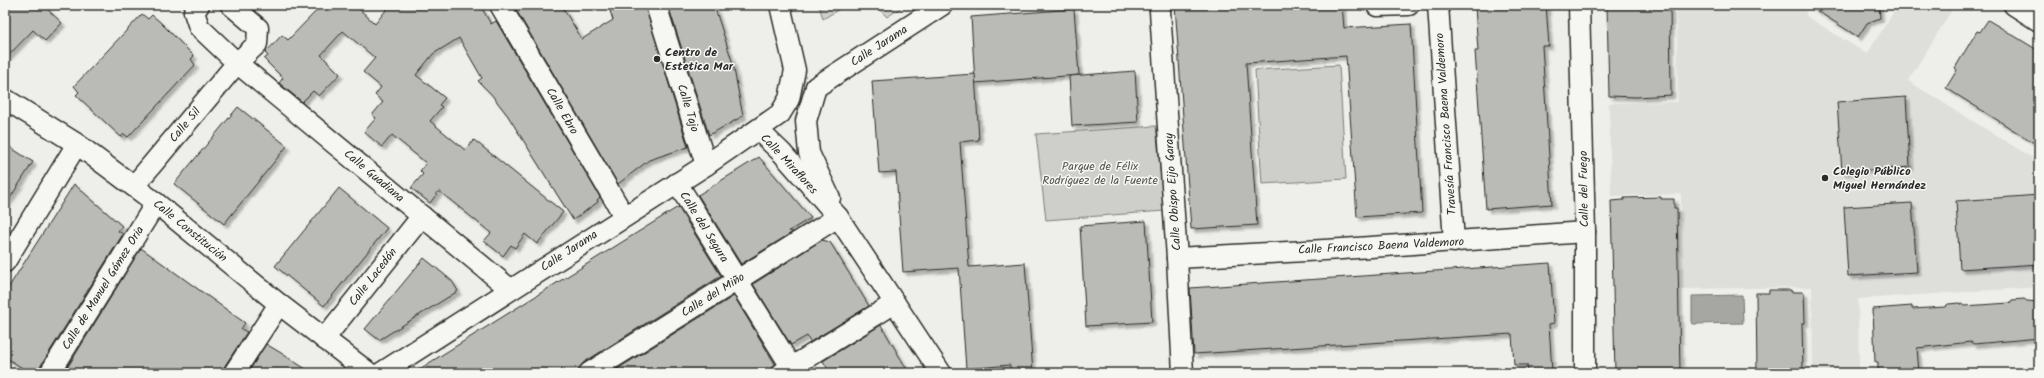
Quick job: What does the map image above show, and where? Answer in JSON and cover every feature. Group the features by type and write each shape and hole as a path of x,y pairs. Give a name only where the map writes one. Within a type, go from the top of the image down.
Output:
{"street":[{"name":"Calle Guadiana","path":"199,5 194,12 199,27 237,63 510,289"},
{"name":"Calle Sil","path":"134,186 237,63 257,44 258,28 232,5"},
{"name":"Calle Ebro","path":"500,5 624,216"},
{"name":"Calle Tajo","path":"656,5 706,164"},
{"name":"Calle Miraflores","path":"780,5 795,70 789,99 780,114 758,130 782,153 838,217 941,373"},
{"name":"Calle Jarama","path":"816,87 942,5"},
{"path":"1377,6 1409,5"},
{"name":"Travesía Francisco Baena Valdemoro","path":"1438,5 1454,242"},
{"name":"Calle del Fuego","path":"1579,5 1585,232 1585,373"},
{"path":"2014,5 2039,21"},
{"name":"Calle Obispo Eijo Garay","path":"1160,11 1178,258 1183,373"},
{"path":"787,39 816,87"},
{"path":"795,70 816,87"},
{"name":"Calle Miraflores","path":"816,87 806,121 809,153 838,217"},
{"name":"Calle Constitución","path":"5,99 78,144 134,186 279,304 369,373"},
{"name":"Calle Jarama","path":"381,373 758,130"},
{"path":"5,262 78,144"},
{"name":"Calle del Segura","path":"676,183 737,280 789,371"},
{"name":"Calle de Manuel Gómez Oria","path":"50,373 156,203"},
{"name":"Calle Lacedón","path":"324,339 422,216"},
{"name":"Calle del Miño","path":"589,373 838,217"},
{"name":"Calle Francisco Baena Valdemoro","path":"1178,258 1454,242 1585,232"},
{"path":"789,371 895,303"},
{"path":"234,373 279,304"}],"shaded area":[{"name":"Colegio Público Miguel Hernández","path":"1677,5 1806,5 1806,16 1867,54 1898,5 1955,5 1908,81 2039,162 2039,287 1858,299 1859,373 1813,373 1812,287 1682,289 1681,194 1611,196 1609,103 1678,102"},
{"path":"1742,295 1743,323 1692,324 1692,296"}],"green space":[{"path":"819,5 846,5 823,19"},
{"path":"875,5 905,5 887,17"},
{"path":"1339,65 1346,179 1262,184 1255,70"},
{"name":"Parque de Félix Rodríguez de la Fuente","path":"1156,126 1164,211 1046,220 1036,134"}],"building":[{"path":"5,5 43,5 62,23 45,41 33,30 5,59"},
{"path":"322,5 355,5 375,24 390,5 480,5 491,24 496,21 600,197 597,200 598,202 573,220 508,116 491,94 478,81 482,78 459,38 433,54 416,75 445,98 439,105 442,107 430,121 465,150 474,140 563,212 537,244 525,234 515,248 511,245 503,256 484,241 491,233 439,191 430,203 411,188 423,174 420,171 426,163 392,135 382,147 364,132 376,118 372,115 383,102 375,95 381,87 363,72 375,58 343,31 321,55 340,74 319,96 313,91 302,102 279,83 283,78 264,59 268,56 265,53 282,35 288,40"},
{"path":"520,5 561,5 582,39 613,20 608,5 645,5 688,147 649,160 618,184 515,8"},
{"path":"668,5 714,5 733,64 743,116 709,135"},
{"path":"1175,5 1342,5 1344,28 1411,24 1422,213 1357,217 1346,56 1246,63 1257,225 1191,229"},
{"path":"1479,5 1546,5 1549,46 1542,46 1552,204 1486,209 1475,51 1478,51 1475,7"},
{"path":"1607,5 1670,5 1671,95 1636,97 1609,96"},
{"path":"1808,5 1879,5 1880,18 1867,23 1858,37"},
{"path":"1074,9 1079,75 975,83 971,17"},
{"path":"142,14 148,19 152,15 160,22 194,56 191,59 195,65 128,137 124,134 121,137 76,95 79,92 74,86"},
{"path":"1988,20 2039,51 2039,146 1946,88 1957,70 1955,68 1977,31 1980,32"},
{"path":"1135,71 1138,122 1072,126 1069,76"},
{"path":"975,74 979,140 960,142 969,267 1025,263 1033,373 1010,373 1010,365 966,369 959,268 903,272 896,172 879,173 872,81"},
{"path":"1906,97 1910,167 1842,172 1837,102"},
{"path":"238,107 287,146 224,224 174,184"},
{"path":"5,144 33,162 5,206"},
{"path":"759,157 811,218 789,231 793,232 741,264 698,195"},
{"path":"74,184 122,226 118,231 123,234 40,367 39,373 30,373 5,357 5,293"},
{"path":"339,188 387,228 324,306 275,266"},
{"path":"2039,195 2039,264 1960,269 1956,201"},
{"path":"1661,197 1661,199 1674,199 1674,208 1677,208 1680,373 1615,373 1611,201 1624,200 1624,198"},
{"path":"1912,203 1917,272 1848,276 1844,207"},
{"path":"678,207 721,276 583,363 578,373 413,373"},
{"path":"1146,221 1152,322 1086,326 1080,226"},
{"path":"822,240 830,242 869,306 810,342 807,336 791,345 753,284"},
{"path":"141,248 245,323 241,329 247,332 224,367 223,373 64,373"},
{"path":"424,258 452,281 458,291 379,340 365,329"},
{"path":"1550,263 1554,323 1549,324 1552,373 1528,373 1527,365 1514,365 1512,334 1194,354 1190,288"},
{"path":"1769,290 1791,290 1791,292 1804,292 1805,323 1802,323 1803,373 1757,373 1756,293 1769,293"},
{"path":"734,296 775,364 771,373 611,373"},
{"path":"2024,299 2027,301 2039,302 2039,338 1974,344 1971,342 1917,348 1919,373 1878,373 1878,362 1875,362 1873,309 1912,306 1912,309 1945,307 1948,304 1960,303 1964,306 2010,303 2012,300"},
{"path":"881,325 909,373 830,373 823,361"},
{"path":"266,344 281,353 312,373 248,373"}],"place":[{"name":"Centro de Estetica Mar","path":"657,59"},
{"name":"Colegio Público Miguel Hernández","path":"1825,178"}]}
